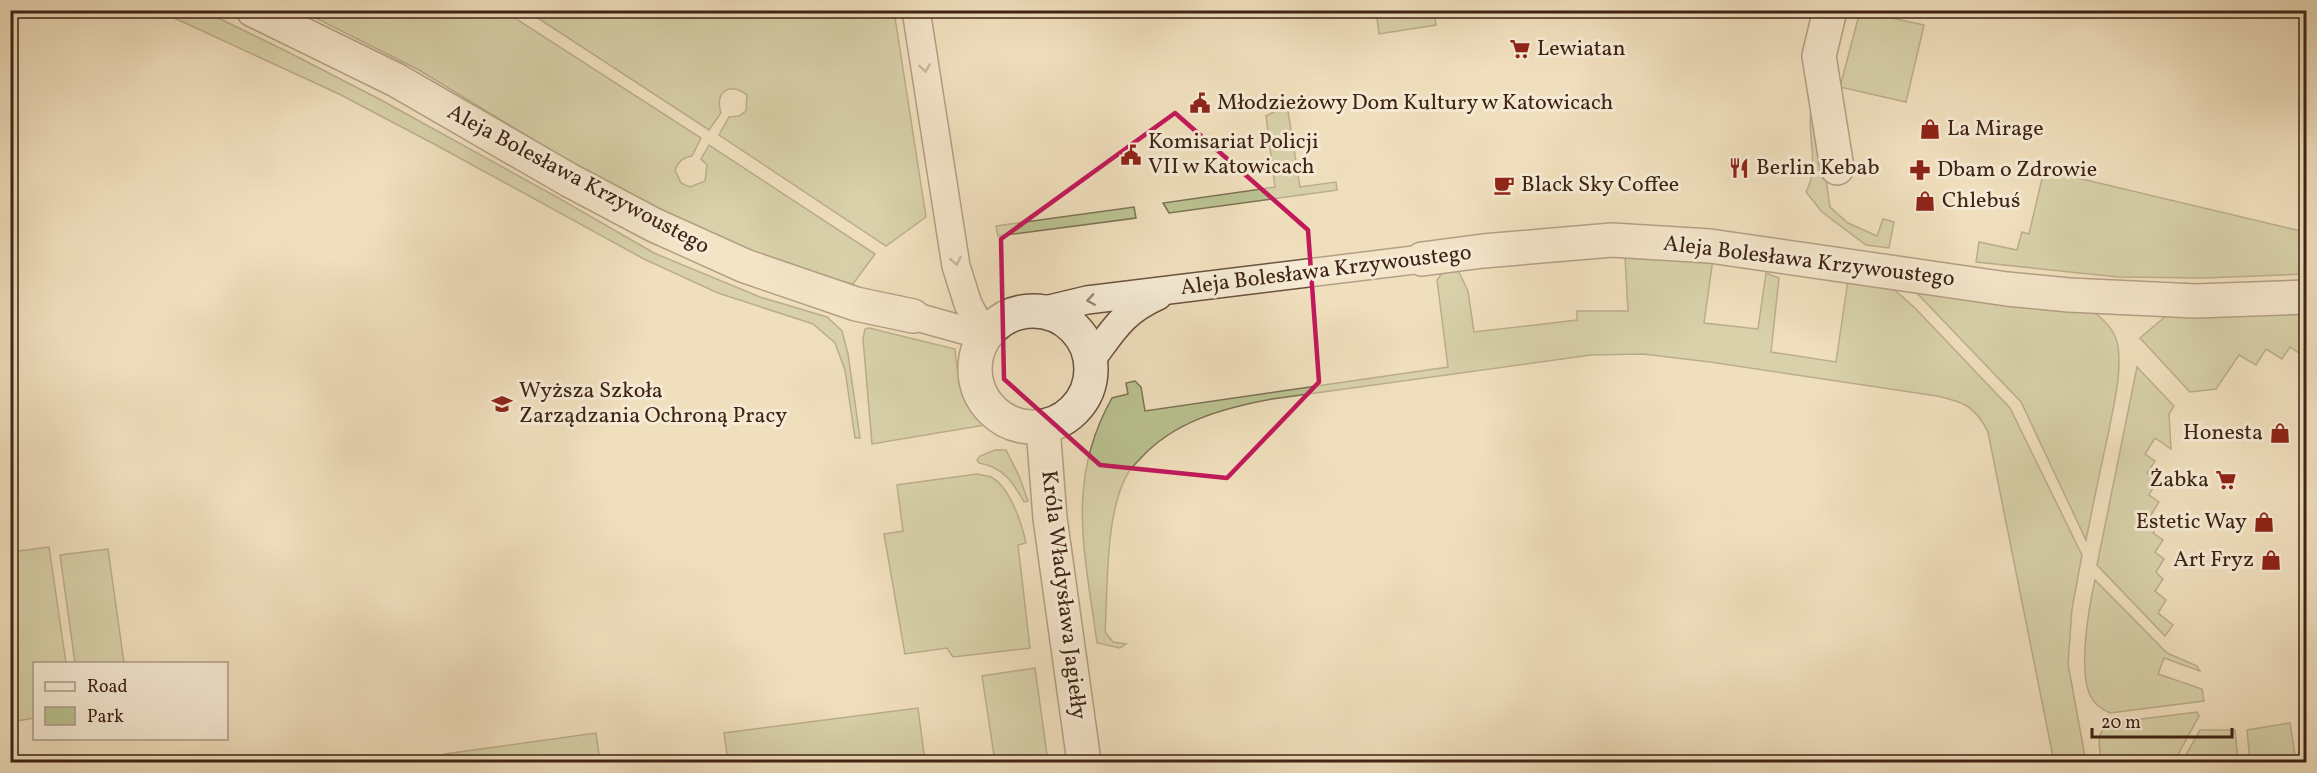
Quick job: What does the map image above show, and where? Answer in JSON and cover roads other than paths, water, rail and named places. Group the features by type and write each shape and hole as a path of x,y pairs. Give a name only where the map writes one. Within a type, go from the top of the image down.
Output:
{"street":[{"name":"Aleja Bolesława Krzywoustego","path":"253,10 396,80 569,180 654,225 745,266 856,304 913,316"},
{"path":"1830,10 1819,56 1837,168"},
{"name":"Aleja Bolesława Krzywoustego","path":"1422,259 1483,251 1612,240 1710,246 2007,289 2069,295 2196,301 2307,297"},
{"path":"1025,311 1041,311 1059,317 1074,328 1085,343 1091,374 1088,391 1079,406 1065,418 1043,427 1019,426 1002,419 987,407 978,390 974,371 976,352 985,336 996,324 1010,315 1025,311"},
{"name":"Króla Władysława Jagiełły","path":"1043,427 1050,518 1084,762"}],"lane":[{"path":"916,10 956,266 968,304 985,336"},
{"name":"Aleja Bolesława Krzywoustego","path":"1041,311 1087,300 1422,259"},
{"name":"Aleja Bolesława Krzywoustego","path":"1090,360 1117,322 1140,304 1170,291"},
{"name":"Aleja Bolesława Krzywoustego","path":"913,316 985,336"}],"place":[{"name":"Lewiatan","path":"1520,49"},
{"name":"Młodzieżowy Dom Kultury w Katowicach","path":"1200,103"},
{"name":"La Mirage","path":"1930,129"},
{"name":"Komisariat Policji VII w Katowicach","path":"1131,155"},
{"name":"Berlin Kebab","path":"1739,168"},
{"name":"Dbam o Zdrowie","path":"1920,170"},
{"name":"Black Sky Coffee","path":"1504,185"},
{"name":"Chlebuś","path":"1925,201"},
{"name":"Wyższa Szkoła Zarządzania Ochroną Pracy","path":"502,404"},
{"name":"Honesta","path":"2280,433"},
{"name":"Żabka","path":"2226,480"},
{"name":"Estetic Way","path":"2264,522"},
{"name":"Art Fryz","path":"2271,560"}]}
